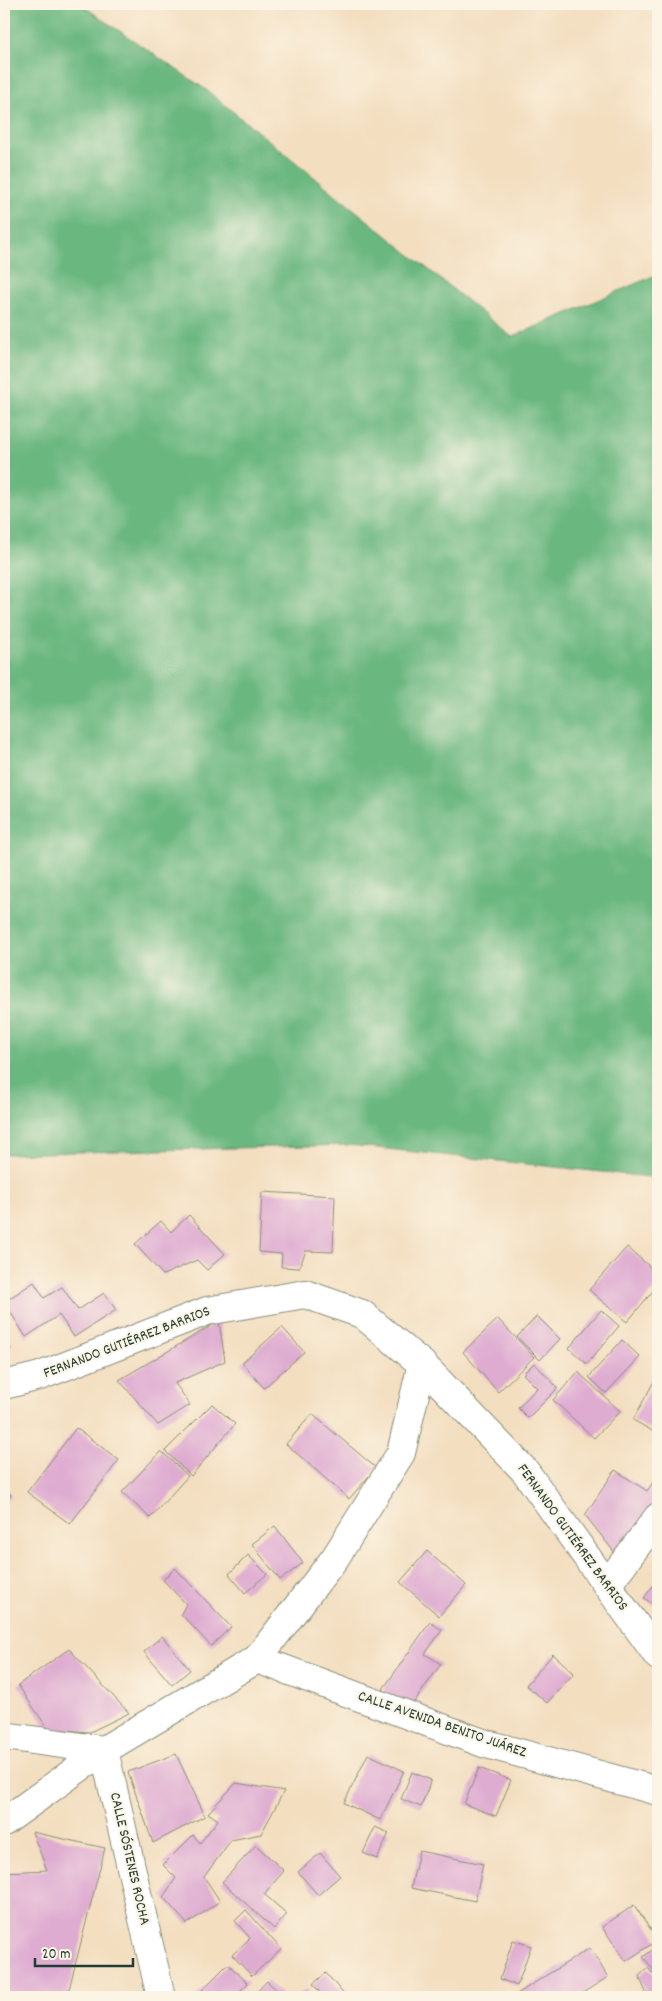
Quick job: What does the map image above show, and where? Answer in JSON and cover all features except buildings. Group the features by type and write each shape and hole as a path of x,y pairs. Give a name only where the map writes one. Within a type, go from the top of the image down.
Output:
{"street":[{"name":"FERNANDO GUTIÉRREZ BARRIOS","path":"4,1385 40,1376 207,1310 305,1294 362,1314 422,1364 525,1471 658,1656"},
{"path":"4,1822 104,1750 257,1659 336,1558 400,1453 422,1364"},
{"path":"607,1585 658,1516"},
{"name":"CALLE AVENIDA BENITO JUÁREZ","path":"257,1659 483,1742 658,1791"},
{"path":"4,1736 104,1750"},
{"name":"CALLE SÓSTENES ROCHA","path":"104,1750 161,1997"}],"green space":[{"path":"4,4 80,4 205,89 512,337 658,274 658,1178 349,1145 4,1154"}]}
